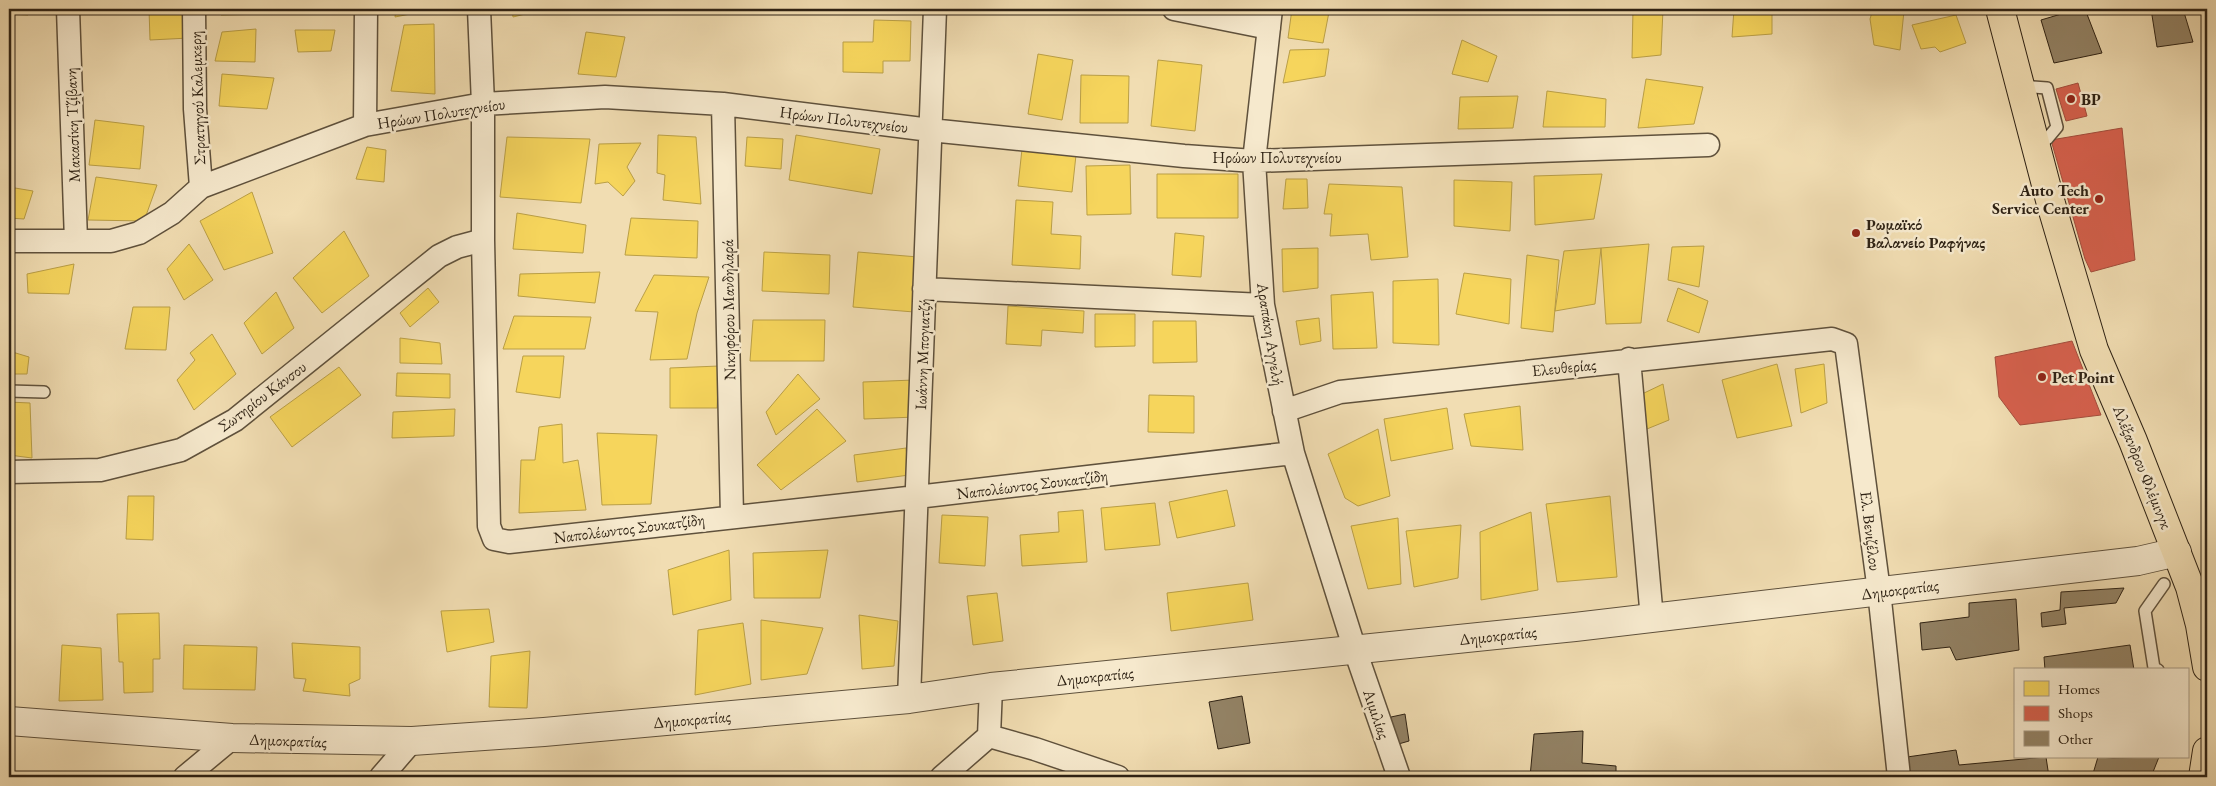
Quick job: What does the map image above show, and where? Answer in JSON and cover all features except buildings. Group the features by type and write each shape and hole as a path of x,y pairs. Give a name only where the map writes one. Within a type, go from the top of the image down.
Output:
{"main road":[{"name":"Αλέξανδρου Φλέμινγκ","path":"2000,9 2051,204 2094,350 2190,587 2200,625 2207,667"},
{"path":"2203,777 2207,751"}],"street":[{"name":"Μακασίκη Τζίβανη","path":"68,9 76,241"},
{"name":"Στρατηγού Καλεμκερη","path":"194,9 195,109 201,187"},
{"path":"364,125 366,9"},
{"name":"Ναπολέωντος Σουκατζίδη","path":"478,9 483,104 483,240 488,526 494,539 509,542 1293,453"},
{"name":"Ιωάννη Μπογιατζή","path":"909,699 935,9"},
{"path":"1174,9 1270,18"},
{"name":"Αραπάκη Αγγελή","path":"1270,18 1254,161 1263,306 1293,453 1356,650"},
{"name":"Ηρώων Πολυτεχνείου","path":"9,241 111,242 139,233 172,213 201,187 364,125 483,104 604,97 723,104 930,130 1184,156 1254,161 1708,145"},
{"name":"Νικηφόρου Μανδηλαρά","path":"723,104 732,516"},
{"name":"Σωτηρίου Κάνσου","path":"9,472 100,470 181,450 235,420 439,256 457,247 483,240"},
{"path":"924,289 1263,306"},
{"name":"Ελευθερίας","path":"1284,411 1340,392 1832,338 1846,344"},
{"name":"Ελ. Βενιζέλου","path":"1846,344 1879,591 1899,777"},
{"path":"1629,359 1652,618"},
{"name":"Δημοκρατίας","path":"9,721 232,738 412,741 544,732 909,699 990,687 1652,618 2138,561 2177,552"},
{"name":"Αιμιλίας","path":"1356,650 1399,777"},
{"path":"942,777 989,736 990,687"},
{"path":"989,736 1035,749 1118,777"},
{"path":"185,777 232,738"},
{"path":"381,777 412,741"}],"lane":[{"path":"2033,87 2047,88 2057,127 2047,139"},
{"path":"9,392 44,392"},
{"path":"2154,668 2145,611 2164,584"}],"place":[{"name":"BP","path":"2071,99"},
{"name":"Auto Tech Service Center","path":"2099,199"},
{"name":"Ρωμαϊκό Βαλανείο Ραφήνας","path":"1856,233"},
{"name":"Pet Point","path":"2042,377"}]}
